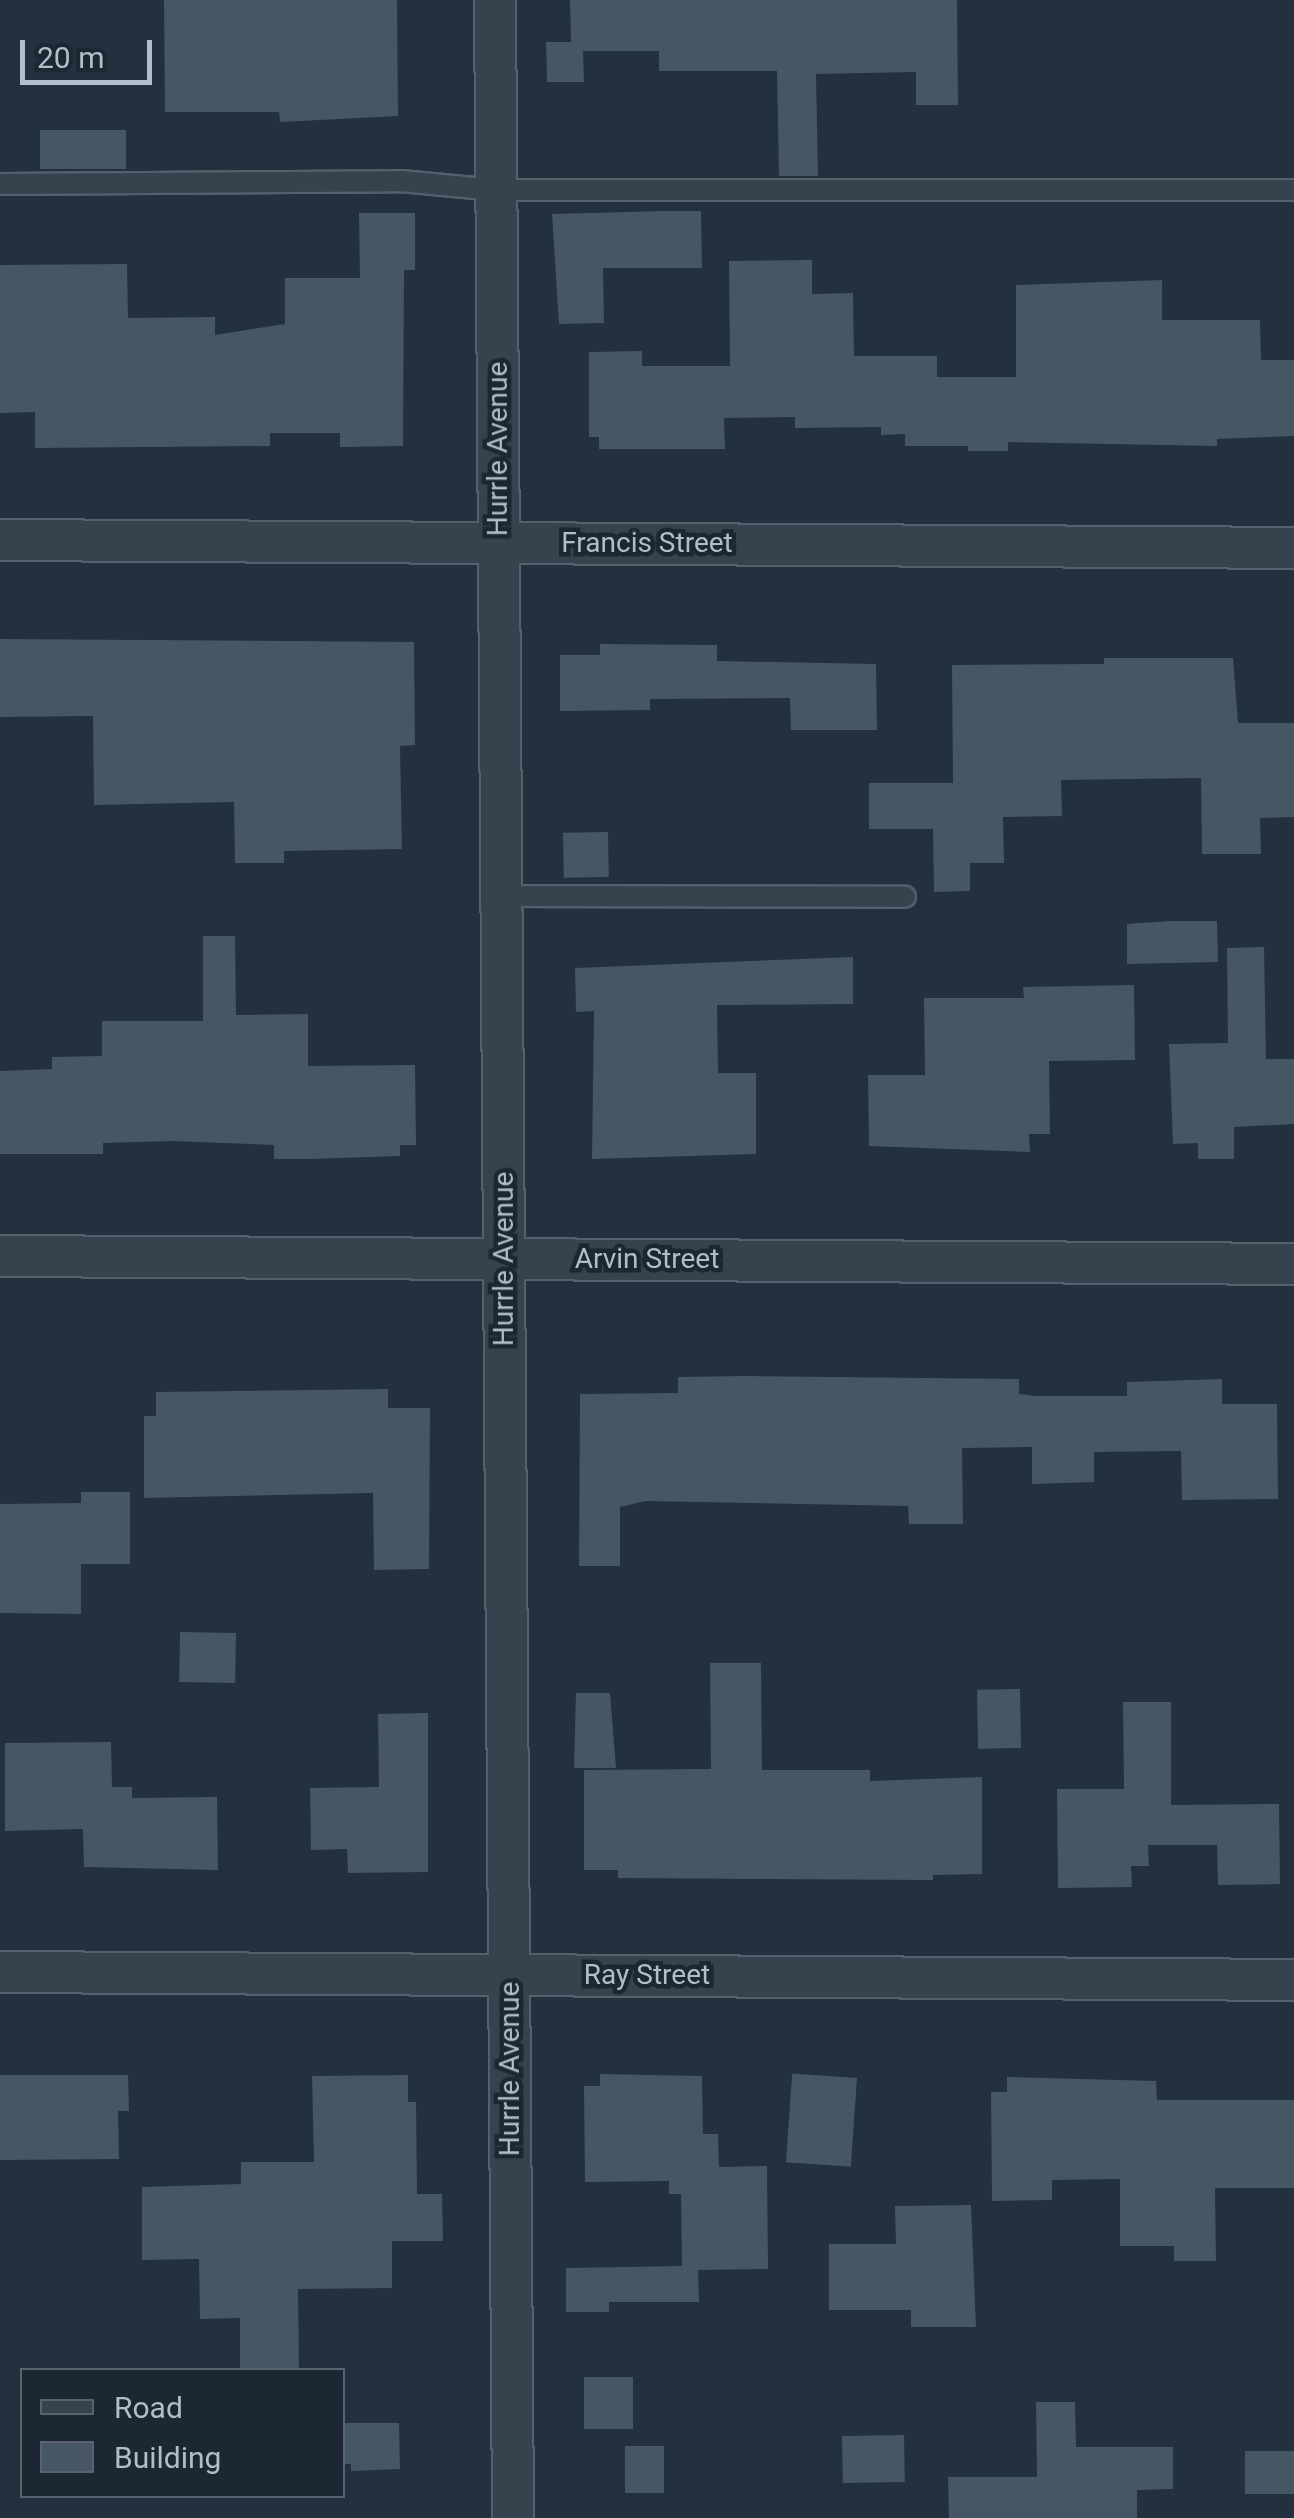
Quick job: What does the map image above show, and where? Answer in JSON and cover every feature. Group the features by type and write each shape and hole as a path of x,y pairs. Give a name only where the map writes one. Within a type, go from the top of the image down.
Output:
{"street":[{"name":"Hurrle Avenue","path":"495,0 513,2518"},
{"name":"Francis Street","path":"0,540 1294,548"},
{"name":"Arvin Street","path":"0,1256 1294,1264"},
{"name":"Ray Street","path":"0,1972 1294,1980"}],"lane":[{"path":"0,184 401,181 496,190 1294,190"},
{"path":"502,896 905,897"}],"building":[{"path":"164,0 397,0 398,116 280,122 279,112 165,112"},
{"path":"570,0 957,0 958,105 916,105 916,72 816,74 818,176 779,176 777,71 659,71 659,51 583,51 584,82 547,82 546,42 571,42"},
{"path":"40,130 126,130 126,169 40,169"},
{"path":"701,211 702,268 603,268 604,323 559,324 552,214"},
{"path":"359,213 415,213 415,270 404,270 403,446 340,447 340,433 270,433 270,446 35,448 35,412 0,413 0,265 127,264 128,318 215,317 215,335 285,324 285,278 360,278"},
{"path":"812,260 812,294 853,293 854,356 937,356 937,377 1016,377 1016,285 1162,280 1162,320 1260,320 1261,360 1294,360 1294,436 1217,439 1217,446 1008,442 1008,451 968,451 968,446 905,446 905,434 881,435 881,427 795,428 795,417 724,418 725,449 599,449 599,437 589,437 589,352 642,351 642,366 730,366 729,261"},
{"path":"0,639 414,642 415,745 400,746 402,849 284,851 284,863 235,863 234,802 94,805 93,716 0,717"},
{"path":"600,644 717,645 717,661 876,664 877,730 791,730 790,698 650,699 650,710 560,711 560,655 600,655"},
{"path":"1104,658 1233,658 1238,723 1294,723 1294,817 1260,818 1261,854 1202,854 1201,778 1061,780 1062,816 1003,817 1004,863 970,863 970,891 934,892 933,829 869,829 869,783 953,783 952,665 1104,664"},
{"path":"608,832 609,877 564,878 563,833"},
{"path":"1217,921 1218,962 1127,964 1127,924"},
{"path":"203,936 235,936 236,1015 308,1014 308,1066 415,1065 416,1145 400,1145 400,1156 310,1159 274,1159 274,1145 173,1141 103,1143 103,1154 0,1154 0,1071 52,1069 52,1057 102,1056 102,1021 203,1021"},
{"path":"1264,947 1266,1059 1294,1059 1294,1124 1234,1127 1234,1159 1198,1159 1198,1143 1173,1144 1169,1044 1228,1043 1227,948"},
{"path":"853,957 853,1004 717,1005 718,1073 756,1073 756,1154 592,1159 594,1011 576,1012 575,968"},
{"path":"1134,985 1135,1060 1049,1061 1050,1134 1029,1134 1030,1152 869,1146 868,1075 925,1075 924,998 1024,998 1023,987"},
{"path":"678,1377 1019,1379 1019,1394 1036,1396 1127,1396 1127,1382 1222,1379 1222,1404 1277,1404 1278,1499 1182,1500 1181,1451 1094,1452 1094,1482 1032,1484 1032,1447 962,1448 963,1524 909,1524 908,1506 646,1501 620,1507 620,1566 579,1566 580,1394 678,1393"},
{"path":"388,1389 388,1408 430,1408 429,1569 374,1570 373,1493 144,1498 144,1416 156,1416 156,1392"},
{"path":"81,1492 130,1492 130,1564 81,1564 81,1614 0,1613 0,1504 81,1503"},
{"path":"180,1632 236,1633 235,1683 179,1682"},
{"path":"710,1663 761,1663 762,1770 870,1770 870,1781 982,1777 982,1874 933,1875 933,1880 618,1878 618,1870 584,1870 584,1770 711,1769"},
{"path":"1020,1689 1021,1748 978,1749 977,1690"},
{"path":"576,1693 610,1693 616,1768 574,1768"},
{"path":"1123,1702 1171,1702 1171,1805 1279,1804 1280,1884 1218,1885 1217,1845 1148,1845 1149,1866 1131,1866 1132,1887 1058,1888 1057,1789 1124,1789"},
{"path":"428,1713 428,1872 348,1873 347,1849 311,1850 310,1788 379,1787 378,1714"},
{"path":"111,1742 112,1787 132,1787 132,1798 217,1797 218,1870 84,1867 83,1829 5,1831 5,1743"},
{"path":"792,2073 857,2078 851,2167 786,2162"},
{"path":"600,2074 702,2076 703,2134 718,2134 719,2167 767,2166 768,2269 698,2270 699,2302 609,2302 609,2312 566,2312 566,2268 682,2266 681,2194 669,2194 669,2181 585,2182 584,2086 600,2086"},
{"path":"0,2075 128,2075 129,2111 118,2111 119,2159 0,2160"},
{"path":"408,2075 408,2102 416,2102 417,2194 442,2194 443,2241 392,2241 392,2288 298,2289 299,2368 240,2368 240,2318 200,2319 199,2259 142,2260 142,2187 241,2184 241,2162 314,2162 312,2076"},
{"path":"1007,2077 1156,2081 1157,2100 1294,2100 1294,2188 1215,2188 1216,2261 1174,2261 1174,2246 1120,2246 1120,2179 1052,2180 1052,2200 992,2201 991,2092 1007,2092"},
{"path":"971,2205 976,2327 911,2327 911,2310 829,2310 829,2244 896,2244 895,2206"},
{"path":"584,2377 633,2377 633,2429 584,2429"},
{"path":"1036,2402 1075,2402 1076,2447 1173,2447 1173,2489 1137,2490 1137,2518 949,2518 948,2477 1037,2477"},
{"path":"345,2423 399,2423 400,2469 351,2471 351,2464 345,2464"},
{"path":"904,2435 905,2482 843,2483 842,2436"},
{"path":"625,2446 664,2446 664,2493 625,2493"},
{"path":"1245,2451 1294,2451 1294,2494 1245,2494"}]}
